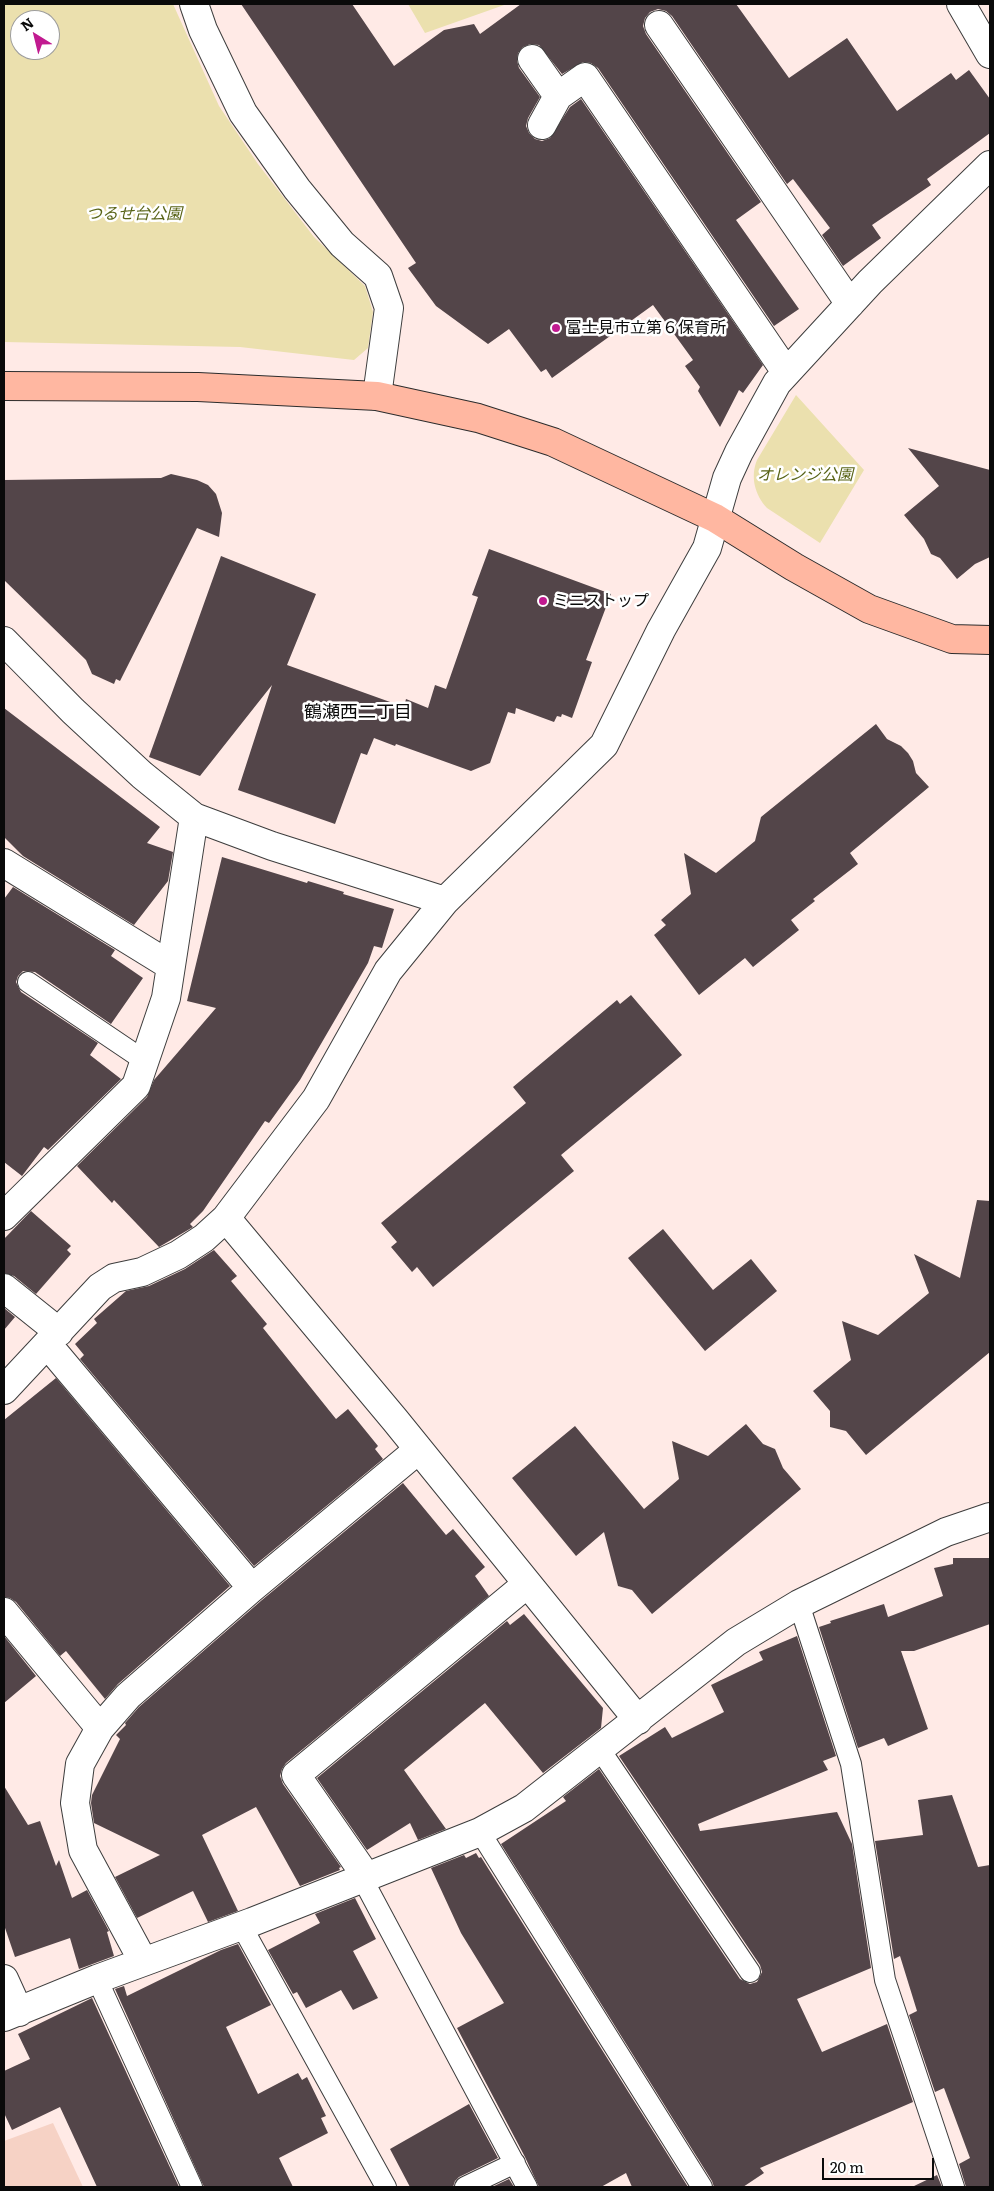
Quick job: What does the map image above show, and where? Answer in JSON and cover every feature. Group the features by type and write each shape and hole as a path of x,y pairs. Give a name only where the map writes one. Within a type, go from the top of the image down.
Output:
{"street":[{"path":"194,4 202,30 242,113 297,189 342,244 378,276 389,308 377,396"},
{"path":"961,4 990,54"},
{"path":"659,25 850,304"},
{"path":"532,59 558,96"},
{"path":"542,125 558,96 585,77 786,372"},
{"path":"4,1390 100,1287 114,1278 142,1272 178,1255 204,1238 226,1218 316,1099 388,971 446,901 604,745 661,630 707,548 727,478 777,383 850,304 990,165"},
{"path":"4,386 198,387 377,396 478,418 553,442 715,518 794,567 869,609 952,638 990,640"},
{"path":"4,641 73,711 142,775 194,817 272,846 446,901"},
{"path":"4,1216 136,1086 166,998 194,817"},
{"path":"4,863 171,966"},
{"path":"226,1218 638,1720"},
{"path":"4,1288 53,1339 252,1588"},
{"path":"143,1961 82,1850 75,1803 80,1764 100,1728 128,1696 252,1588 418,1450"},
{"path":"4,1979 11,2014 143,1961 480,1832 524,1808 736,1642 799,1604 946,1532 990,1517"},
{"path":"364,1877 296,1775 527,1584"},
{"path":"4,1612 100,1728"}],"lane":[{"path":"28,982 145,1061"},
{"path":"799,1604 851,1764 885,1980 954,2187"},
{"path":"599,1748 750,1972"},
{"path":"480,1832 702,2187"},
{"path":"364,1877 527,2187"},
{"path":"241,1925 386,2187"},
{"path":"97,1979 192,2187"},
{"path":"465,2187 514,2163"}],"shaded area":[{"path":"53,2123 83,2187 4,2187 4,2141"}],"green space":[{"name":"つるせ台公園","path":"4,4 173,4 219,106 258,164 314,237 365,286 373,312 368,348 354,360 240,347 4,342"},
{"path":"408,4 507,4 425,33"},
{"name":"オレンジ公園","path":"796,395 864,470 820,543 767,508 759,497 755,486 754,473 757,460"}],"building":[{"path":"241,4 352,4 394,66 444,30 474,24 480,34 521,4 736,4 789,78 847,38 897,111 951,73 956,80 969,70 990,99 990,133 927,179 931,185 872,225 881,238 843,266 822,235 830,228 793,179 787,184 672,16 666,11 658,9 650,12 645,18 643,26 646,34 761,202 736,220 799,309 774,326 598,68 591,63 583,62 562,74 539,45 530,44 523,47 518,53 517,61 519,68 540,97 528,118 526,126 529,133 535,139 542,141 550,138 570,107 581,99 763,365 743,393 739,390 720,427 698,391 700,387 685,366 693,360 653,305 552,378 546,369 541,372 509,329 488,344 436,306 408,268 416,263"},
{"path":"908,448 990,470 990,557 975,564 957,579 940,558 931,554 924,539 904,515 939,486"},
{"path":"171,474 197,480 208,485 216,494 222,513 219,537 197,528 120,681 116,679 114,684 92,674 86,660 4,580 4,480 161,478"},
{"path":"489,549 611,594 586,660 592,662 572,718 562,714 561,717 557,716 554,722 516,708 515,714 508,712 490,763 471,771 374,738 367,755 361,753 335,824 238,790 272,685 200,776 149,757 221,556 316,594 287,665 404,707 406,699 428,708 435,685 446,689 478,597 472,595"},
{"path":"4,708 160,827 147,843 173,852 168,881 134,925 23,856 4,837"},
{"path":"876,724 887,739 901,746 908,753 913,761 916,773 929,787 850,853 858,864 813,899 815,901 791,920 799,930 753,967 745,958 699,995 654,935 666,925 661,920 691,894 684,853 716,873 755,841 761,817"},
{"path":"222,857 307,883 308,881 344,892 343,894 394,909 382,948 374,946 368,963 300,1080 269,1123 265,1121 203,1211 190,1224 193,1227 159,1247 114,1200 112,1203 77,1166 147,1097 154,1080 216,1008 187,1001"},
{"path":"13,887 115,950 111,956 143,978 111,1024 35,972 23,971 18,976 16,982 21,992 98,1043 90,1055 121,1079 48,1150 44,1147 22,1176 4,1162 4,899"},
{"path":"631,995 682,1055 561,1155 574,1171 433,1287 417,1267 412,1272 391,1247 397,1242 381,1223 526,1103 513,1087 617,1000 620,1004"},
{"path":"977,1200 990,1201 990,1352 866,1455 846,1431 830,1427 830,1411 813,1391 851,1360 842,1321 878,1335 929,1293 914,1254 960,1278"},
{"path":"31,1211 71,1246 67,1250 71,1254 36,1294 14,1276 4,1273 4,1239"},
{"path":"663,1229 713,1290 751,1259 777,1291 705,1351 628,1258"},
{"path":"214,1250 237,1276 231,1281 267,1324 263,1328 336,1419 348,1409 378,1446 375,1449 383,1459 254,1566 80,1359 84,1355 75,1344 97,1323 94,1319 126,1291 149,1286 185,1269"},
{"path":"4,1308 15,1317 4,1330"},
{"path":"56,1378 230,1586 118,1684 105,1699 66,1651 60,1656 16,1602 4,1597 4,1420"},
{"path":"746,1424 763,1444 775,1449 783,1468 801,1489 652,1614 632,1590 618,1586 604,1532 576,1556 512,1478 575,1426 644,1509 679,1479 672,1441 708,1456"},
{"path":"403,1483 446,1535 453,1529 485,1567 475,1576 489,1596 286,1763 282,1769 280,1776 283,1784 341,1867 339,1868 340,1870 300,1886 256,1807 202,1835 238,1911 208,1922 193,1891 137,1918 115,1877 160,1855 94,1823 91,1803 92,1795 120,1739 116,1735 139,1707 262,1600"},
{"path":"953,1558 990,1558 990,1624 914,1651 901,1651 928,1729 888,1746 884,1738 858,1748 819,1627 831,1623 830,1621 884,1604 888,1617 943,1596 934,1568 953,1564"},
{"path":"524,1614 603,1708 601,1728 543,1773 485,1703 404,1770 446,1829 418,1840 410,1823 367,1850 317,1778 507,1621 510,1625"},
{"path":"4,1636 36,1676 4,1703"},
{"path":"797,1636 836,1756 823,1761 828,1770 698,1824 700,1831 837,1812 852,1844 871,1968 797,1999 822,2052 887,2024 913,2102 760,2168 764,2173 743,2187 714,2187 501,1844 566,1801 563,1797 599,1769 740,1979 750,1984 757,1982 762,1972 760,1965 619,1756 665,1727 672,1738 724,1712 711,1685 763,1660 759,1652"},
{"path":"4,1786 28,1825 40,1821 56,1866 59,1860 72,1898 87,1890 109,1931 107,1932 114,1956 79,1969 70,1938 15,1957 4,1925"},
{"path":"952,1795 978,1867 990,1865 990,2187 966,2187 959,2164 970,2158 944,2088 935,2092 909,2015 917,2011 900,1956 894,1959 875,1841 923,1835 918,1800"},
{"path":"476,1853 479,1858 481,1857 688,2187 632,2187 626,2173 601,2187 539,2187 457,2028 504,2003 461,1933 431,1868 464,1855 466,1858"},
{"path":"355,1898 376,1939 353,1951 378,1998 353,2010 341,1990 306,2008 297,1992 293,1994 268,1950 320,1923 315,1914"},
{"path":"238,1944 271,2005 226,2027 258,2094 298,2073 302,2080 307,2077 326,2116 321,2118 328,2133 279,2158 293,2187 204,2187 115,1989 124,1986 127,1996 221,1950"},
{"path":"92,1998 179,2187 97,2187 60,2107 12,2130 4,2113 4,2071 30,2059 18,2034"},
{"path":"469,2104 498,2158 459,2177 453,2187 410,2187 390,2149"},
{"path":"937,2175 942,2187 912,2187"},
{"path":"509,2179 514,2187 492,2187"}],"place":[{"name":"富士見市立第６保育所","path":"556,328"},
{"name":"ミニストップ","path":"543,601"}],"district":[{"name":"鶴瀬西二丁目","path":"358,713"}]}
